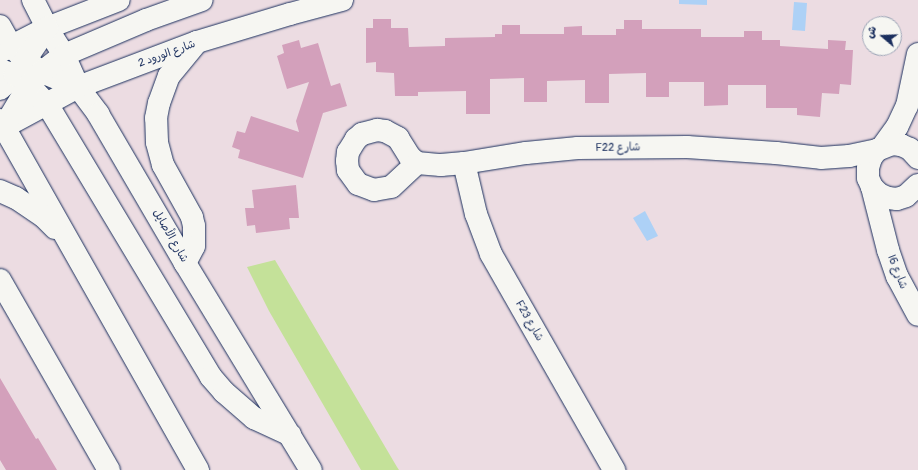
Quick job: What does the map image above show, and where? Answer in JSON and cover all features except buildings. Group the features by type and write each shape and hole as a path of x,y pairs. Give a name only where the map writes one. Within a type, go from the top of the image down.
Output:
{"main road":[{"name":"شارع الأصايل","path":"33,0 47,28 64,55 78,87 98,114 185,263 311,470"},
{"path":"119,0 47,28 15,68 1,125 198,470"},
{"path":"15,68 64,55 146,20 202,0"},
{"name":"شارع الورود 2","path":"1,125 47,104 78,87 197,42 342,0"},
{"path":"0,26 15,68 47,104 211,377 224,392 254,418 290,435"},
{"path":"185,263 194,246 194,226 192,217 163,165 157,142 156,118 159,103 169,76 197,42"},
{"path":"880,148 897,127 907,106 918,54"},
{"path":"15,68 78,87"},
{"path":"907,106 917,156"},
{"name":"F22 شارع","path":"417,163 441,166 526,153 578,148 636,147 731,149 821,158 849,156 892,144 901,145 910,149 917,156"},
{"name":"I6 شارع","path":"880,148 871,158 868,168 871,185 888,250 904,291 918,315"},
{"name":"F22 شارع","path":"821,158 871,185 879,194 888,198 897,199 914,190"},
{"name":"F23 شارع","path":"464,163 476,214 491,254 614,470"},
{"path":"0,190 16,198 43,216 67,239"},
{"name":"I6 شارع","path":"888,250 893,222 914,190"},
{"path":"0,280 108,470"}],"green space":[{"path":"275,260 399,470 361,470 269,311 247,267"}],"water":[{"path":"679,0 707,0 707,5 679,4"},
{"path":"794,2 807,3 805,31 792,30"},
{"path":"645,211 658,236 647,241 633,218"}]}
